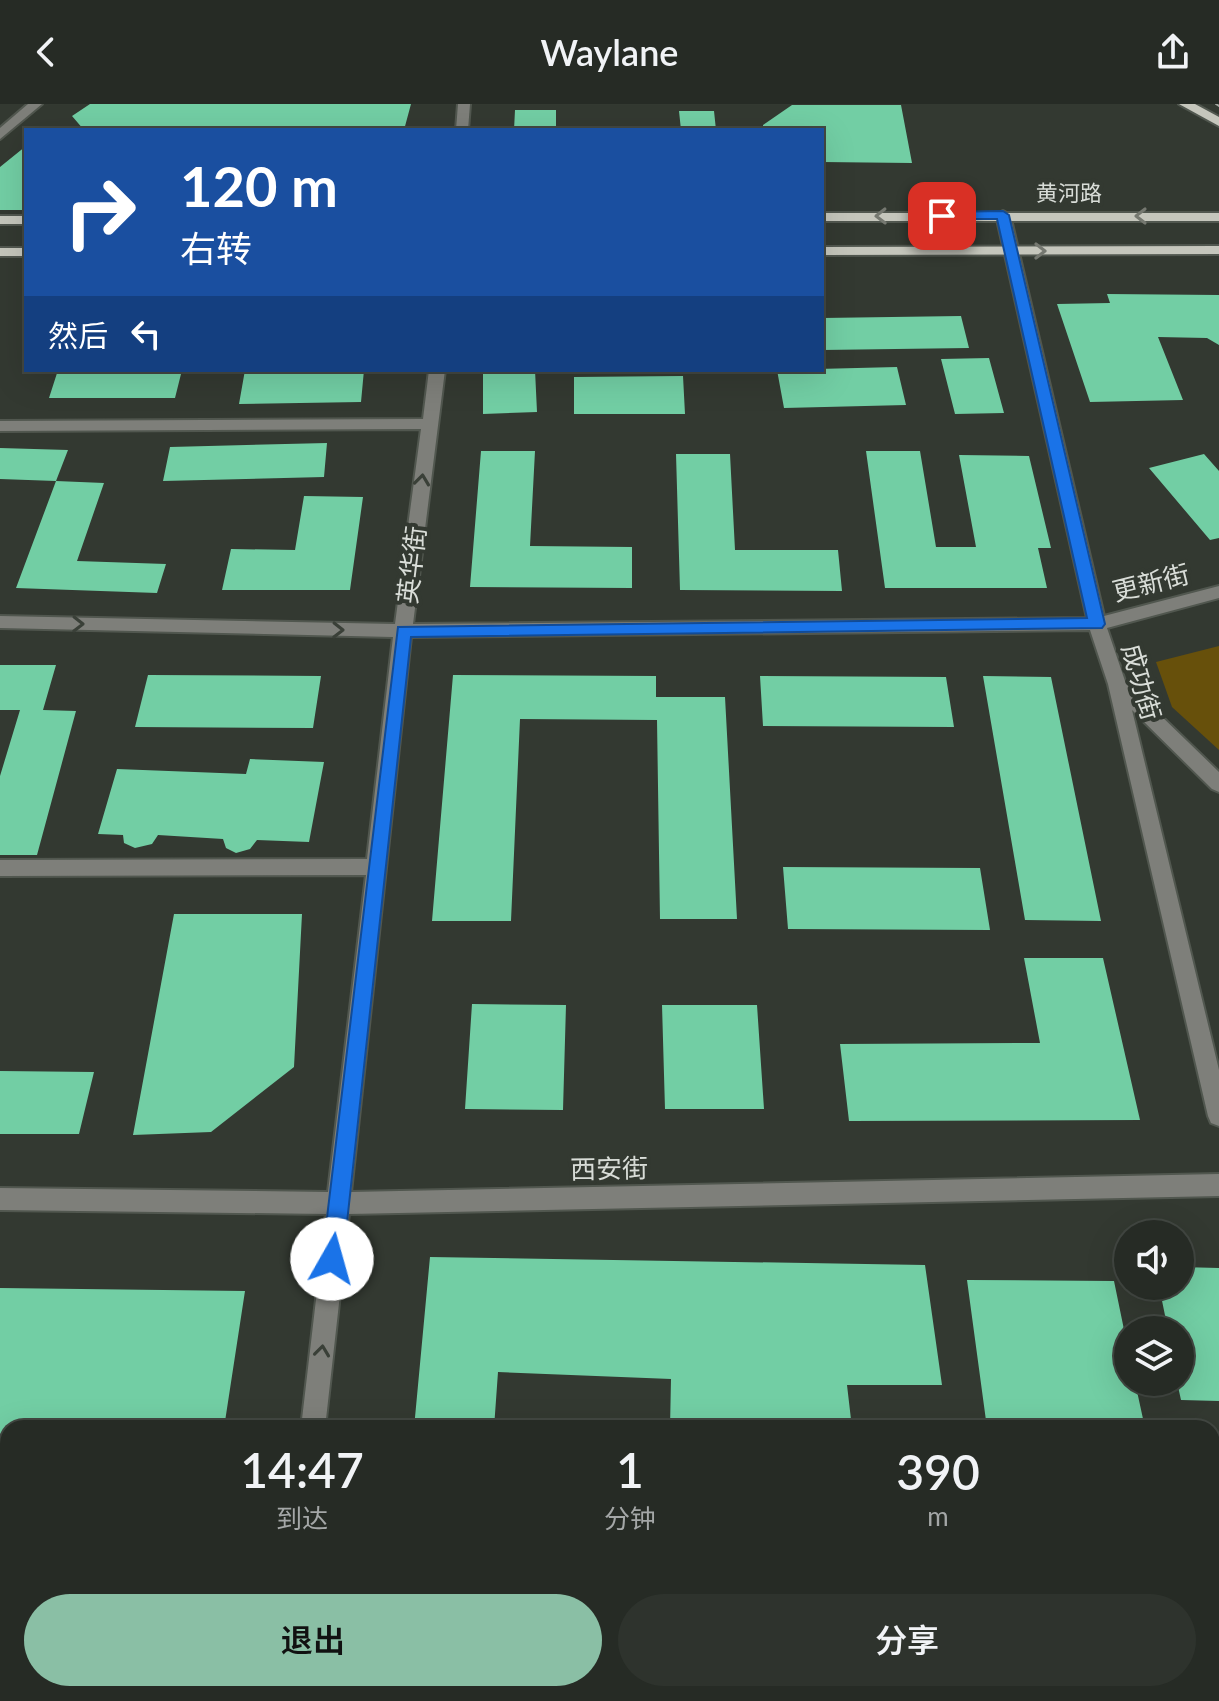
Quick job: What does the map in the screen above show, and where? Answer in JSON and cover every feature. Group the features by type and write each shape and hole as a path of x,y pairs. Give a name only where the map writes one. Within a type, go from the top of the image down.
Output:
{"main road":[{"path":"1185,104 1219,122"},
{"name":"黄河路","path":"824,217 1219,217"},
{"path":"0,220 24,220"},
{"path":"824,251 1219,250"},
{"path":"0,252 24,252"}],"street":[{"path":"0,135 36,104"},
{"path":"462,128 464,104"},
{"name":"成功街","path":"1003,215 1097,624 1117,684 1219,1116"},
{"name":"英华街","path":"314,1420 403,631 437,372"},
{"path":"0,426 430,424"},
{"name":"更新街","path":"0,622 403,631 1097,624 1219,592"},
{"path":"1117,684 1219,784"},
{"path":"0,868 377,867"},
{"name":"西安街","path":"0,1199 339,1203 1219,1185"}],"shaded area":[{"path":"1219,646 1219,750 1172,707 1156,662"}],"building":[{"path":"90,104 411,104 405,128 82,128 72,116"},
{"path":"792,105 901,105 912,163 824,162 824,128 763,128"},
{"path":"515,110 556,110 556,128 514,128"},
{"path":"679,111 714,111 716,128 681,128"},
{"path":"24,148 24,210 0,210 0,167"},
{"path":"1107,294 1219,295 1219,345 1207,338 1158,337 1183,400 1090,402 1057,304 1110,303"},
{"path":"961,316 969,348 824,350 824,318"},
{"path":"989,358 1004,413 955,414 941,359"},
{"path":"897,367 906,405 784,408 777,372 824,372 824,369"},
{"path":"57,372 182,372 175,398 49,398"},
{"path":"245,372 364,372 361,402 239,404"},
{"path":"483,372 535,372 537,412 483,414"},
{"path":"683,376 685,414 574,414 574,377"},
{"path":"327,443 324,477 163,481 170,447"},
{"path":"0,448 68,450 56,481 0,479"},
{"path":"481,451 535,451 530,546 632,547 632,588 470,587"},
{"path":"866,451 920,451 936,547 976,547 959,455 1029,456 1051,548 1038,548 1047,588 885,588"},
{"path":"676,454 730,454 735,550 838,550 842,591 680,590"},
{"path":"1204,454 1219,471 1219,538 1210,540 1149,468"},
{"path":"56,481 104,483 77,561 166,564 157,593 16,588"},
{"path":"304,496 363,497 350,590 222,590 231,549 295,550"},
{"path":"0,665 56,665 43,710 76,711 37,855 0,855 0,776 20,710 0,710"},
{"path":"148,675 321,676 313,728 135,727"},
{"path":"453,675 656,676 656,697 725,697 737,919 660,919 657,720 520,719 511,921 432,921"},
{"path":"760,676 946,677 954,727 763,726"},
{"path":"983,676 1051,677 1101,921 1025,920"},
{"path":"250,759 324,762 309,842 257,840 250,849 236,853 226,848 223,839 158,835 152,844 135,848 124,843 123,835 98,834 117,769 246,774"},
{"path":"783,867 980,868 990,930 788,929"},
{"path":"174,914 302,914 294,1067 211,1132 133,1135"},
{"path":"1024,958 1103,958 1140,1120 849,1121 840,1044 1040,1043"},
{"path":"472,1004 566,1005 563,1110 465,1109"},
{"path":"662,1005 757,1005 764,1109 665,1109"},
{"path":"0,1071 94,1072 79,1134 0,1134"},
{"path":"430,1257 925,1265 942,1385 847,1385 851,1420 670,1420 671,1379 498,1372 495,1420 415,1420"},
{"path":"1194,1267 1219,1268 1219,1401 1181,1400 1180,1396 1194,1396 1194,1316 1165,1316 1162,1300 1194,1300"},
{"path":"967,1280 1114,1281 1114,1300 1118,1300 1121,1316 1114,1316 1114,1396 1138,1396 1143,1420 986,1420"},
{"path":"0,1288 245,1291 225,1420 0,1420"}],"route":[{"path":"332,1259 403,631 1097,624 1003,215 942,216"}]}
